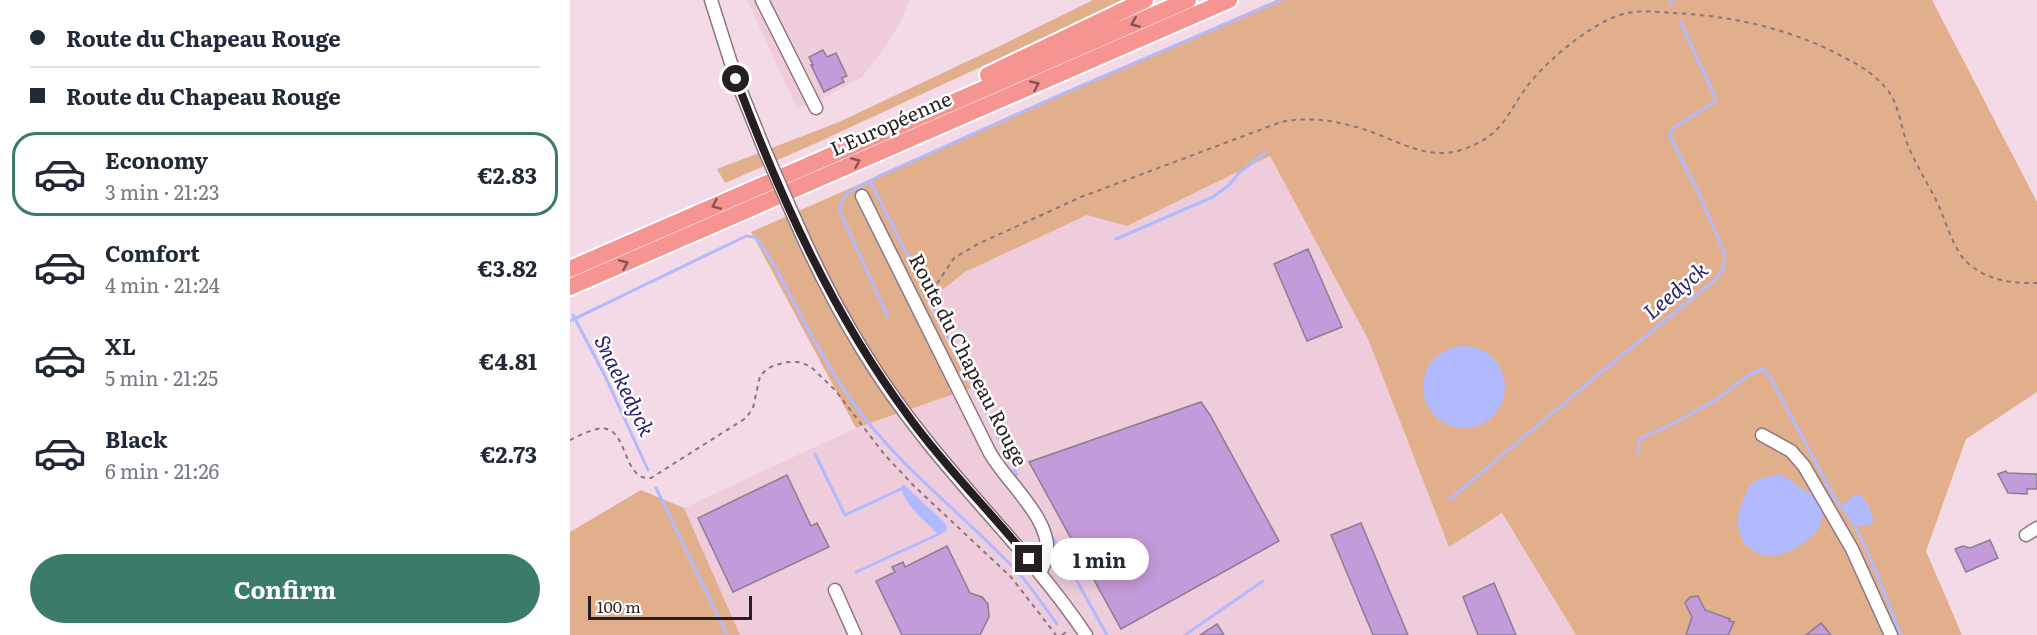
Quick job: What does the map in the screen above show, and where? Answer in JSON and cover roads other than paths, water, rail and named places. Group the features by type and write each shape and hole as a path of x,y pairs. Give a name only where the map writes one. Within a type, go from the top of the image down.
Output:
{"highway":[{"path":"745,193 830,149 1145,0"},
{"name":"L'Européenne","path":"570,269 1188,0"},
{"name":"L'Européenne","path":"570,287 1229,0"}],"street":[{"path":"711,0 736,79 765,151 839,310 896,399 942,460 1040,573 1086,635"},
{"path":"762,0 816,108"},
{"name":"Route du Chapeau Rouge","path":"862,196 990,453 1041,522 1047,553 1040,573"},
{"path":"1762,435 1791,451 1804,466 1852,549 1891,635"},
{"path":"2026,535 2037,528"},
{"path":"835,591 855,635"}],"water":[{"path":"1464,346 1480,349 1493,358 1502,371 1505,387 1502,403 1493,416 1480,425 1464,428 1448,425 1435,416 1426,403 1423,387 1426,371 1435,358 1448,349"},
{"path":"1780,474 1814,496 1823,514 1822,520 1816,533 1786,553 1772,556 1760,554 1742,539 1738,527 1739,514 1750,485 1760,479"},
{"path":"903,484 945,523 946,531 937,533 916,512 903,494 901,487"},
{"path":"1859,494 1872,513 1873,521 1869,526 1856,526 1842,506 1853,496"}],"waterway":[{"path":"888,317 840,212 840,205 846,194 879,176 1064,93 1281,0"},
{"name":"Leedyck","path":"1670,0 1672,4"},
{"name":"Leedyck","path":"1450,499 1715,280 1722,270 1725,260 1724,252 1700,196 1669,135 1674,127 1715,102 1715,97 1680,21"},
{"path":"1116,239 1213,197 1266,152"},
{"path":"870,181 925,290"},
{"path":"570,321 746,236 755,237 767,253 831,370 856,407 909,467 1013,567 1057,624"},
{"path":"930,301 1017,475"},
{"name":"Snaekedyck","path":"573,315 605,376 648,470"},
{"path":"1638,452 1639,439 1717,399 1750,374 1763,369 1769,375 1837,502 1854,525 1901,635"},
{"path":"815,454 845,515 901,489"},
{"name":"Snaekedyck","path":"656,488 727,635"},
{"path":"856,572 939,534"},
{"path":"1053,538 1107,635"},
{"path":"1185,635 1263,581"}]}
